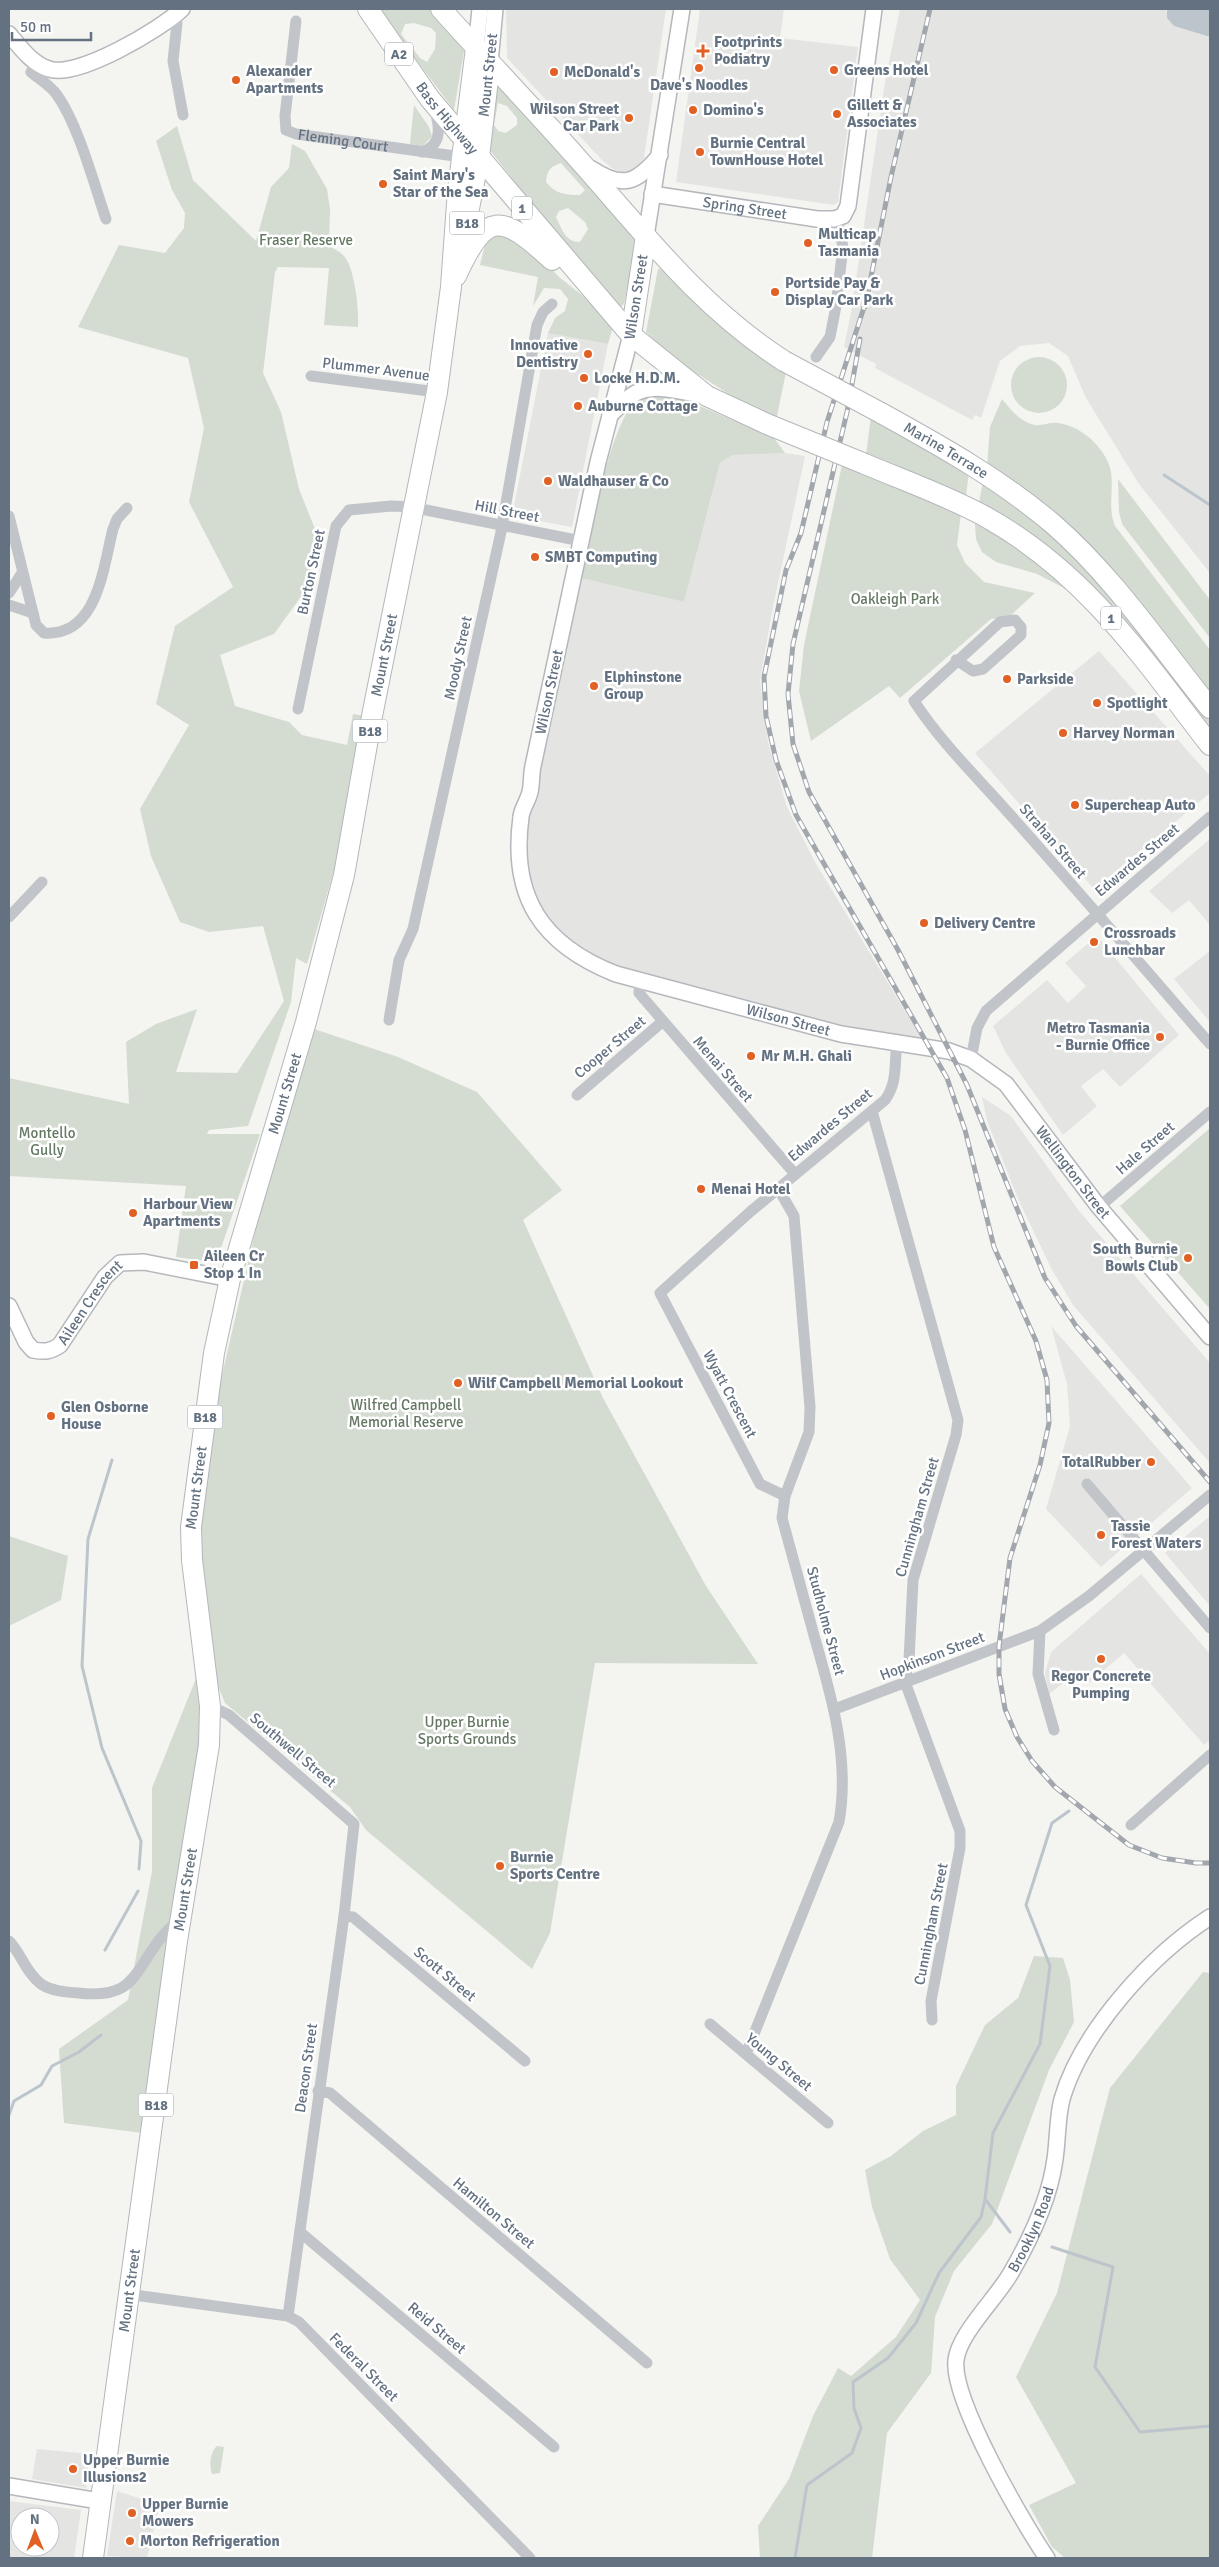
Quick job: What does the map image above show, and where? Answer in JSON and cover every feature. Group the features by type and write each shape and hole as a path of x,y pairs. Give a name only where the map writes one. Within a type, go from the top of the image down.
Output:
{"highway":[{"name":"Bass Highway","path":"368,9 469,152 631,335"},
{"path":"441,9 490,62"},
{"name":"Mount Street","path":"469,152 476,48"},
{"name":"Mount Street","path":"93,2558 127,2294 160,2082 181,1916 209,1745 210,1706 192,1560 191,1527 214,1353 230,1279 306,1022 344,875 372,716 421,509 451,287 457,198 490,62"},
{"name":"1","path":"490,62 646,236"},
{"path":"451,287 475,240 490,226 502,224 526,236 608,309"},
{"name":"Wilson Street","path":"631,335 646,236"},
{"name":"Marine Terrace","path":"646,236 726,319 750,339 784,361 956,455 997,481 1053,524 1099,570 1210,708"},
{"name":"1","path":"631,335 706,396 767,424 943,497 986,517 1029,544 1094,598 1117,624 1210,745"}],"street":[{"name":"Mount Street","path":"476,48 480,9"},
{"name":"Mount Street","path":"490,62 495,9"},
{"name":"Wilson Street","path":"646,236 682,9"},
{"path":"816,357 832,331 874,9"},
{"path":"9,34 37,62 48,69 69,71 107,55 179,12"},
{"path":"179,12 173,61 184,115"},
{"name":"Fleming Court","path":"296,21 285,116 286,130 296,134 422,152 469,152"},
{"path":"37,62 31,72 56,93 71,120 106,219"},
{"path":"422,152 432,147 439,134 438,121 430,99"},
{"path":"580,161 606,178 622,182 630,181 644,173 660,154"},
{"name":"Spring Street","path":"652,194 817,219 837,219"},
{"path":"843,257 842,241 837,219 845,214 848,206"},
{"name":"Moody Street","path":"389,1020 399,960 413,929 502,525 538,325 543,312 552,304"},
{"name":"Wilson Street","path":"631,335 610,415 581,541 533,766 530,794 521,814 520,868 528,896 552,936 568,950 589,964 640,980 808,1026 897,1043 940,1048 971,1059"},
{"name":"Plummer Avenue","path":"311,376 437,392"},
{"path":"610,415 631,396 640,391 671,389 706,396"},
{"name":"Burton Street","path":"298,710 336,526 349,510 390,506 421,509"},
{"path":"9,516 36,625 44,633 53,633 67,630 89,611 96,594 113,529 117,519 128,508"},
{"name":"Hill Street","path":"421,509 581,541"},
{"path":"9,592 22,574"},
{"path":"9,605 33,613"},
{"name":"Strahan Street","path":"956,660 973,671 983,670 1021,635 1021,627 1015,620 1000,622 956,660 914,701 940,736 1210,1044"},
{"name":"Edwardes Street","path":"971,1059 977,1028 986,1011 1210,817"},
{"path":"9,917 42,882"},
{"name":"Menai Street","path":"640,980 639,994 795,1174"},
{"name":"Cooper Street","path":"577,1095 662,1022"},
{"name":"Edwardes Street","path":"660,1293 778,1188 872,1111 893,1089 897,1043"},
{"name":"Wellington Street","path":"971,1059 1006,1084 1099,1207 1210,1337"},
{"name":"Cunningham Street","path":"872,1111 958,1420 956,1435 913,1580 909,1660 905,1682 960,1831 960,1848 931,2001 932,2020"},
{"name":"Hale Street","path":"1099,1207 1210,1112"},
{"name":"Studholme Street","path":"746,2054 839,1822 843,1800 842,1768 835,1709 782,1518 785,1496 809,1432 810,1407 794,1216 778,1188"},
{"name":"Aileen Crescent","path":"9,1306 26,1342 33,1350 44,1352 52,1351 60,1345 105,1277 120,1263 144,1262 230,1279"},
{"name":"Wyatt Crescent","path":"660,1293 760,1484 785,1496"},
{"path":"1086,1484 1144,1549 1210,1628"},
{"name":"Hopkinson Street","path":"835,1709 1040,1631 1089,1596 1210,1495"},
{"path":"1040,1631 1038,1674 1054,1730"},
{"name":"Southwell Street","path":"210,1706 229,1715 354,1824"},
{"path":"1131,1825 1210,1755"},
{"name":"Deacon Street","path":"288,2316 344,1916 354,1824"},
{"path":"9,1941 32,1975 42,1985 63,1992 106,1995 123,1988 135,1979 160,1939 181,1916"},
{"name":"Scott Street","path":"344,1916 353,1917 525,2061"},
{"name":"Brooklyn Road","path":"1046,2558 1018,2510 961,2396 956,2361 960,2345 1012,2272 1039,2212 1050,2184 1062,2101 1079,2056 1110,2012 1155,1961 1210,1917"},
{"name":"Young Street","path":"710,2024 828,2123"},
{"name":"Hamilton Street","path":"318,2091 330,2093 647,2363"},
{"name":"Reid Street","path":"300,2232 554,2447"},
{"name":"Federal Street","path":"127,2294 288,2316 299,2322 530,2558"},
{"path":"9,2486 100,2501"}],"shaded area":[{"path":"506,9 666,9 644,158 634,170 624,173 613,169 602,160 507,58"},
{"path":"700,9 784,9 780,38 858,47 838,202 834,205 676,182"},
{"path":"900,9 1167,9 1166,12 1174,26 1210,37 1210,573 1139,484 1086,398 1068,356 1049,343 1020,346 1000,361 981,418 975,415 972,420 875,368 876,364 844,347 851,313 886,76"},
{"path":"1167,9 1210,9 1210,37 1174,26 1167,18"},
{"path":"548,333 608,344 572,527 512,516"},
{"path":"785,453 805,456 773,607 760,680 768,742 787,807 815,862 926,1046 616,974 541,923 519,853 574,576 684,602 720,463 733,455"},
{"path":"1099,651 1210,776 1210,793 1094,889 975,753"},
{"path":"1210,839 1210,925 1189,900 1172,913 1149,891"},
{"path":"1097,936 1179,1035 1120,1087 1103,1069 1081,1086 1097,1106 1063,1135 1006,1053 993,1026 1047,980 1068,1003 1086,986 1065,963"},
{"path":"1210,951 1210,1022 1174,979"},
{"path":"982,1097 1011,1116 1079,1211 1210,1363 1210,1463 1073,1305 1051,1268 1019,1201 987,1121"},
{"path":"1051,1326 1192,1488 1101,1567 1046,1509 1070,1426 1067,1384"},
{"path":"1210,1516 1210,1606 1165,1553"},
{"path":"1141,1574 1210,1654 1210,1740 1204,1745 1124,1653 1089,1683 1079,1671 1049,1694 1045,1673 1051,1652"},
{"path":"37,2449 91,2454 86,2488 32,2479"},
{"path":"117,2491 160,2505 147,2558 107,2556"},
{"path":"9,2501 57,2507 10,2507 10,2557 60,2557 60,2507 81,2510 74,2558 9,2558"}],"green space":[{"path":"378,9 431,9 465,45 454,110","holes":["414,23 431,28 436,33 435,49 427,62 420,58 401,34 405,24"]},
{"path":"498,84 637,238 624,304 620,307 602,291 488,148","holes":["498,103 507,106 517,118 517,125 506,133 498,131 494,125","561,163 585,190 580,195 570,195 553,189 546,182 548,172","568,208 585,222 588,229 580,242 567,237 556,217 559,211"]},
{"path":"414,105 429,127 432,136 423,146 410,144"},
{"path":"177,126 193,180 256,241 271,187 289,168 292,144 305,151 327,189 330,209 329,246 343,255 351,269 357,300 358,320 358,327 324,325 329,268 278,267 275,272 263,373 281,412 299,489 319,539 305,591 274,634 220,655 235,706 289,722 302,735 347,745 353,714 364,716 334,870 307,964 296,958 291,1002 248,1126 209,1130 207,1134 260,1134 219,1254 211,1262 176,1257 186,1186 9,1176 9,1078 129,1104 126,1042 156,1024 197,1009 176,1072 237,1073 284,1001 263,926 209,932 180,922 151,856 140,809 189,725 156,704 175,626 233,587 189,502 204,428 188,358 78,327 119,245 165,253 184,228 185,213 172,190 156,141"},
{"path":"496,231 519,235 559,277 583,296 613,327 608,344 548,333 555,318 565,311 568,299 560,289 544,288 533,306 538,277 480,265 486,241"},
{"path":"662,268 707,315 746,346 786,372 776,421 730,395 670,356 646,332 658,269"},
{"path":"1033,357 1045,357 1055,361 1063,369 1067,385 1063,401 1055,409 1045,413 1033,413 1023,409 1015,401 1011,391 1011,379 1015,369 1023,361"},
{"path":"672,394 774,438 785,453 733,455 720,463 684,602 581,578 602,483 617,434 626,414 637,397"},
{"path":"1002,399 1016,415 1025,421 1035,425 1055,423 1081,431 1094,442 1104,455 1111,470 1111,510 1115,526 1210,650 1210,692 987,467 990,427"},
{"path":"871,416 969,472 966,496 866,455"},
{"name":"Oakleigh Park","path":"842,465 961,513 957,545 965,563 984,582 1035,593 1009,617 991,619 900,698 889,686 811,741 799,691 804,645"},
{"path":"1118,479 1210,600 1210,638 1122,524 1119,512"},
{"path":"983,481 1029,513 1080,561 1210,721 1210,727 1108,602 1073,569 979,503"},
{"path":"975,524 1026,553 1048,570 1070,591 1037,574 996,562 982,552 976,539"},
{"name":"Wilfred Campbell Memorial Reserve","path":"314,1029 398,1057 477,1092 562,1190 523,1220 603,1398 706,1586 758,1664 595,1663 550,1933 532,1969 366,1830 350,1807 225,1703 218,1686 203,1580 200,1525 216,1401 258,1220"},
{"name":"South Burnie Bowls Club","path":"1210,1128 1210,1309 1120,1206"},
{"path":"9,1536 68,1556 61,1600 9,1626"},
{"path":"205,1656 210,1706 151,2134 64,2123 59,2049 128,2000 152,1871 152,1788"},
{"path":"1034,1956 1063,1958 1070,1980 1074,2022 1049,2070 992,2224 954,2271 935,2317 931,2373 887,2433 872,2558 760,2558 758,2526 789,2479 813,2416 838,2368 851,2376 896,2337 920,2300 890,2259 872,2207 865,2170 891,2156 923,2131 956,2115 956,2086 985,2025 1018,1998"},
{"path":"1203,1972 1210,1973 1210,2558 1065,2558 1052,2547 1029,2505 1076,2483 1016,2377 1057,2293 1110,2088"},
{"path":"217,2446 224,2447 220,2473 212,2474 211,2459"}],"waterway":[{"path":"1164,475 1210,505"},
{"path":"112,1460 88,1539 82,1666 102,1748 141,1841 139,1869"},
{"path":"1010,2232 985,2199 993,2133 1040,2044 1050,1966 1026,1905 1052,1823 1069,1811"},
{"path":"105,1950 138,1891"},
{"path":"9,2115 14,2101 41,2085 52,2066 79,2052 101,2035"},
{"path":"795,2558 807,2485 852,2453 861,2428 854,2408 853,2382 888,2358 916,2323 939,2273 981,2217 985,2199"},
{"path":"1052,2247 1113,2267 1095,2367 1140,2432 1210,2426"}],"railway":[{"path":"865,307 891,177 930,9"},
{"path":"866,301 827,422 801,533 786,570 764,677 766,716 776,760 796,815 947,1078 965,1130 994,1247 1036,1341 1047,1380 1049,1423 1040,1465 1010,1558 999,1646 999,1674 1005,1709 1017,1737 1032,1761 1055,1787 1129,1845 1162,1858 1210,1863"},
{"path":"860,339 847,412 793,644 788,694 793,744 809,792 898,950 967,1085 1045,1278 1076,1326 1210,1482"}],"place":[{"name":"Footprints Podiatry","path":"703,51"},
{"name":"Dave's Noodles","path":"699,68"},
{"name":"Greens Hotel","path":"834,70"},
{"name":"McDonald's","path":"554,72"},
{"name":"Alexander Apartments","path":"236,80"},
{"name":"Domino's","path":"693,110"},
{"name":"Gillett & Associates","path":"837,114"},
{"name":"Wilson Street Car Park","path":"629,118"},
{"name":"Burnie Central TownHouse Hotel","path":"700,152"},
{"name":"Saint Mary's Star of the Sea","path":"383,184"},
{"name":"Multicap Tasmania","path":"808,243"},
{"name":"Portside Pay & Display Car Park","path":"775,292"},
{"name":"Innovative Dentistry","path":"588,354"},
{"name":"Locke H.D.M.","path":"584,378"},
{"name":"Auburne Cottage","path":"578,406"},
{"name":"Waldhauser & Co","path":"548,481"},
{"name":"SMBT Computing","path":"535,557"},
{"name":"Parkside","path":"1007,679"},
{"name":"Elphinstone Group","path":"594,686"},
{"name":"Spotlight","path":"1097,703"},
{"name":"Harvey Norman","path":"1063,733"},
{"name":"Supercheap Auto","path":"1075,805"},
{"name":"Delivery Centre","path":"924,923"},
{"name":"Crossroads Lunchbar","path":"1094,942"},
{"name":"Metro Tasmania - Burnie Office","path":"1160,1037"},
{"name":"Mr M.H. Ghali","path":"751,1056"},
{"name":"Menai Hotel","path":"701,1189"},
{"name":"Harbour View Apartments","path":"133,1213"},
{"name":"South Burnie Bowls Club","path":"1188,1258"},
{"name":"Aileen Cr Stop 1 In","path":"194,1265"},
{"name":"Wilf Campbell Memorial Lookout","path":"458,1383"},
{"name":"Glen Osborne House","path":"51,1416"},
{"name":"TotalRubber","path":"1151,1462"},
{"name":"Tassie Forest Waters","path":"1101,1535"},
{"name":"Regor Concrete Pumping","path":"1101,1659"},
{"name":"Burnie Sports Centre","path":"500,1866"},
{"name":"Upper Burnie Illusions2","path":"73,2469"},
{"name":"Upper Burnie Mowers","path":"132,2513"},
{"name":"Morton Refrigeration","path":"130,2541"}],"park label":[{"name":"Fraser Reserve","path":"306,240"},
{"name":"Montello Gully","path":"47,1142"},
{"name":"Upper Burnie Sports Grounds","path":"467,1730"}]}
